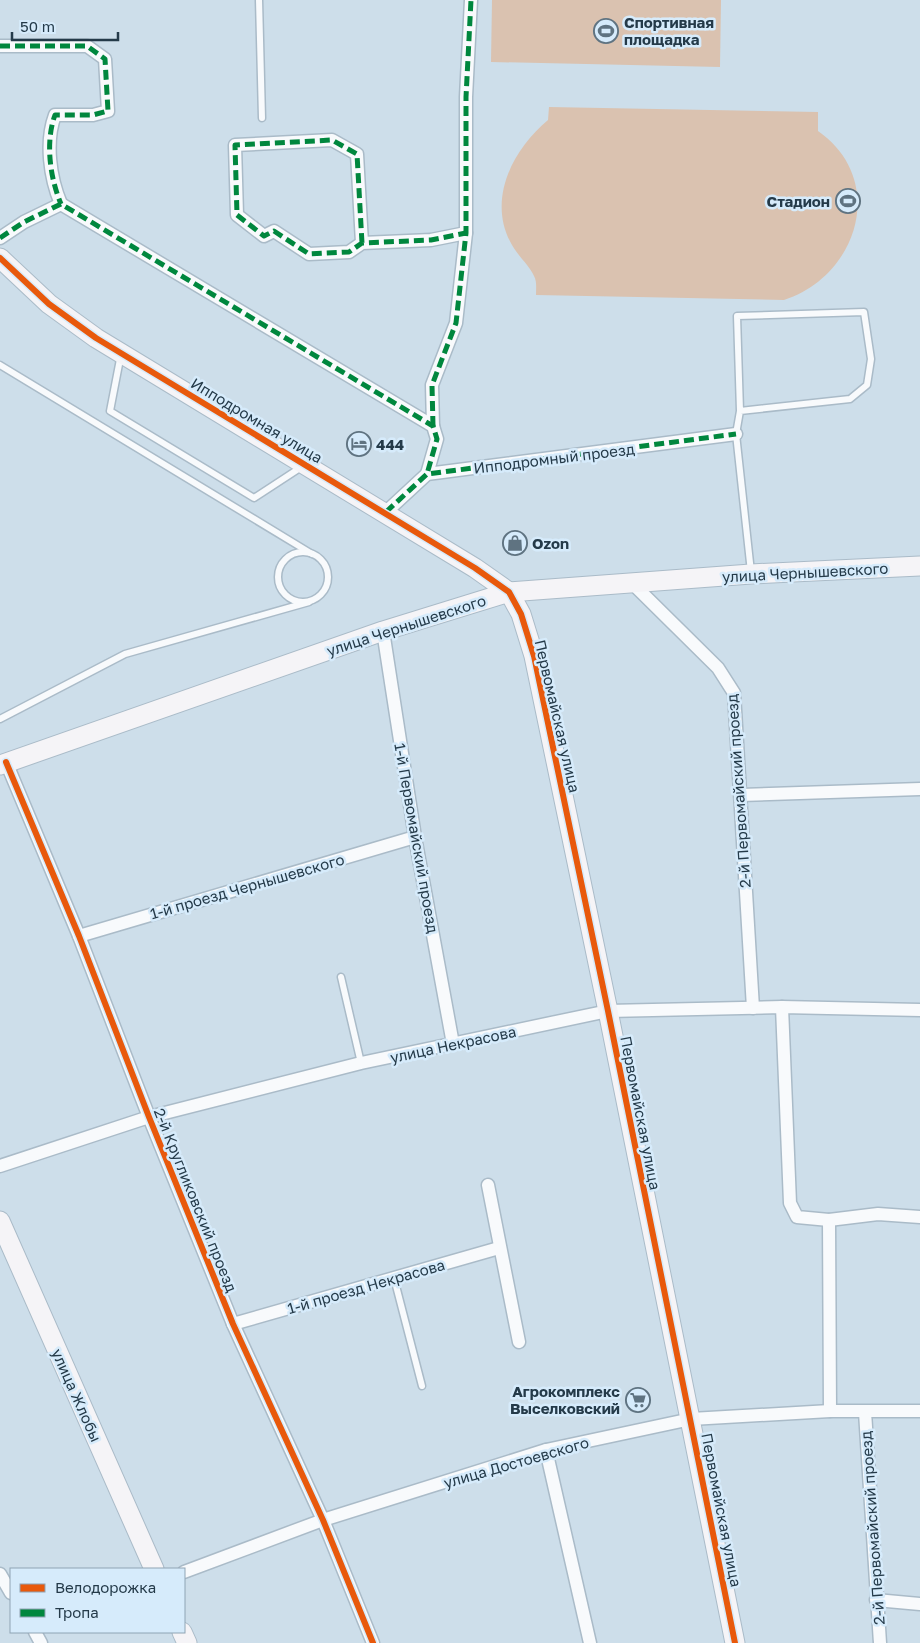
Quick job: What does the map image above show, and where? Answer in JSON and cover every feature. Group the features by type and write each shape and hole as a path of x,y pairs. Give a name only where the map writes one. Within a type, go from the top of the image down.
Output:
{"street":[{"path":"386,512 427,474 437,439 433,426 432,385 456,324 466,233 466,97 471,0"},
{"path":"0,46 87,46 104,59 108,111 93,115 55,115 50,129 53,185 61,204 433,426"},
{"path":"362,243 357,154 332,140 235,146 236,215 264,236 274,231 310,254 349,252 362,243 431,240 466,233"},
{"path":"0,238 24,222 61,204"},
{"name":"Ипподромная улица","path":"0,258 48,304 121,353 386,512 475,568 509,592"},
{"name":"Ипподромный проезд","path":"427,474 736,434"},
{"name":"улица Чернышевского","path":"3,764 383,631 509,592 751,574 920,566"},
{"name":"2-й Первомайский проезд","path":"632,583 718,668 734,693 753,1008"},
{"name":"Первомайская улица","path":"509,592 521,614 534,656 736,1643"},
{"name":"1-й Первомайский проезд","path":"383,631 415,837 453,1044"},
{"name":"2-й Кругликовский проезд","path":"3,764 79,936 149,1117 234,1324 323,1520 373,1643"},
{"path":"740,795 920,789"},
{"name":"1-й проезд Чернышевского","path":"79,936 415,837"},
{"path":"782,1007 790,1204 797,1217 828,1220 878,1214 920,1217"},
{"name":"улица Некрасова","path":"0,1166 149,1117 361,1063 608,1011 782,1007 920,1010"},
{"path":"488,1186 519,1342"},
{"path":"828,1220 830,1411"},
{"name":"улица Жлобы","path":"0,1221 154,1568"},
{"name":"1-й проезд Некрасова","path":"234,1324 499,1248"},
{"name":"улица Достоевского","path":"185,1572 323,1520 546,1450 690,1419 830,1411 920,1411"},
{"name":"2-й Первомайский проезд","path":"864,1412 880,1643"},
{"path":"546,1450 587,1642"},
{"path":"0,1574 10,1591"},
{"path":"876,1600 920,1604"}],"lane":[{"path":"258,0 262,118"},
{"path":"740,410 850,400 867,385 871,359 864,312 737,316 740,410 736,434 751,574"},
{"path":"121,353 110,411 254,498 306,464"},
{"path":"0,365 312,554 323,562 328,578 322,594 309,602 125,654 0,719"},
{"path":"309,602 296,602 286,597 278,585 277,574 283,561 288,556 301,552 312,554"},
{"path":"340,977 361,1063"},
{"path":"394,1278 422,1386"}],"shaded area":[{"name":"Спортивная площадка","path":"492,0 721,0 720,67 491,62"},
{"path":"549,107 818,112 818,131 840,151 853,175 858,200 855,225 846,249 830,270 810,288 784,300 536,295 535,278 512,245 505,228 502,211 503,193 507,176 514,160 535,132 548,120"}],"marked path":[{"path":"433,426 432,385 456,323 466,233 466,97 471,0"},
{"path":"0,46 87,46 105,59 108,111 93,115 55,115 50,137 50,160 54,183 61,204"},
{"path":"362,243 357,154 332,140 235,145 237,215 264,236 274,231 309,254 349,252 362,243 431,240 466,233"},
{"path":"0,238 24,222 61,204 433,426 437,439 427,474"},
{"path":"386,512 427,474 736,434"}],"cycle path":[{"path":"0,258 49,304 96,338 475,568 509,592 521,614 534,656 608,1011 735,1643"},
{"path":"6,762 79,936 149,1117 233,1324 323,1520 373,1643"}],"place":[{"name":"Спортивная площадка","path":"606,31"},
{"name":"Стадион","path":"848,201"},
{"name":"444","path":"359,444"},
{"name":"Ozon","path":"515,543"},
{"name":"Агрокомплекс Выселковский","path":"638,1400"}]}
